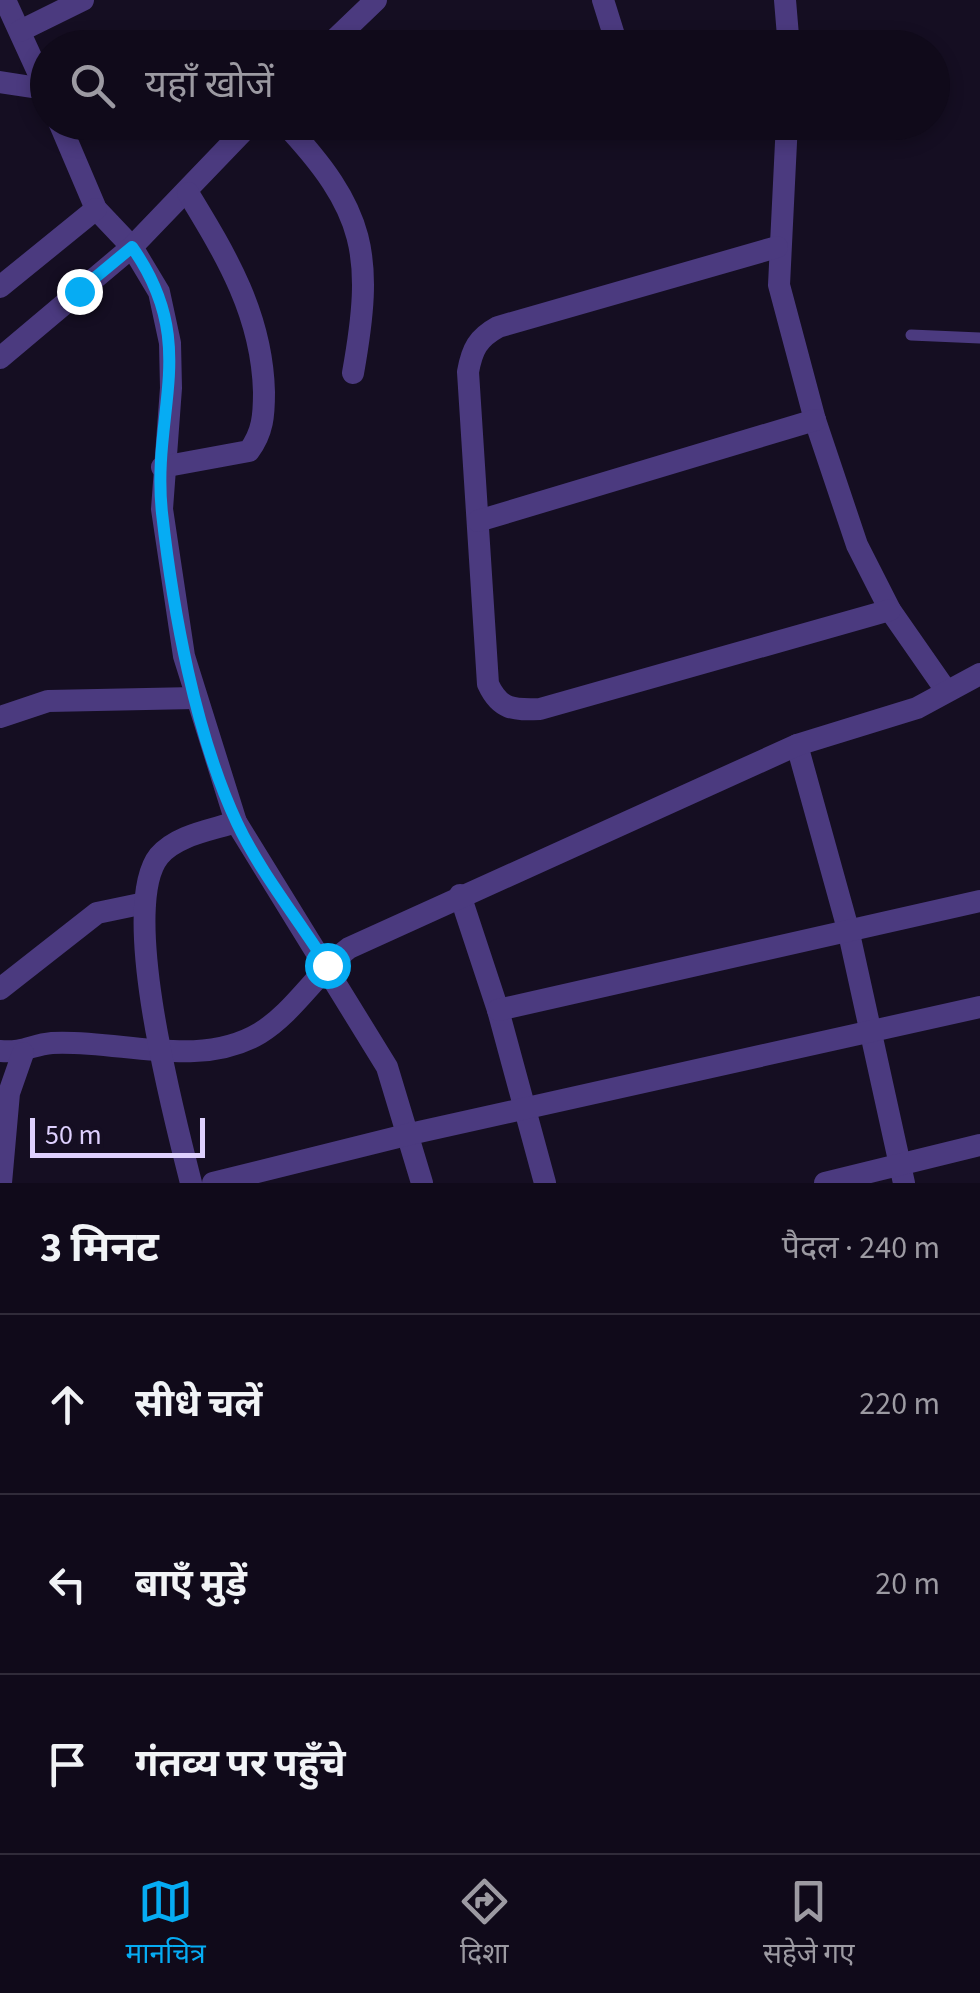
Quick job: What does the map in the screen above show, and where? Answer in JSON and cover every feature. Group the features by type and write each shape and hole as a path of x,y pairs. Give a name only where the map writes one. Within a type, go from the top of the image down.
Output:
{"street":[{"path":"5,0 30,54"},
{"path":"20,31 83,0"},
{"path":"345,30 376,0"},
{"path":"604,0 613,30"},
{"path":"785,0 788,30"},
{"path":"0,82 30,88"},
{"path":"67,140 96,209 132,247 159,292 170,343 171,388 162,467 162,509 195,698 236,822 386,1067 410,1134 422,1183"},
{"path":"0,358 132,247 236,140"},
{"path":"299,140 314,156 356,224 365,262 364,313 354,373"},
{"path":"786,140 779,285 815,420 857,545 890,610 945,689"},
{"path":"162,467 250,451 259,438 264,416 263,364 255,318 231,264 188,193"},
{"path":"0,287 96,209"},
{"path":"778,247 498,327 482,336 472,352 468,372 488,684 496,701 511,710 540,709 890,610"},
{"path":"478,522 815,420"},
{"path":"1,1183 11,1052 53,1043 159,1050 223,1046 256,1035 284,1015 327,965 350,948 797,746 917,708 945,689 980,674"},
{"path":"0,716 48,701 195,698"},
{"path":"797,746 848,929 902,1173"},
{"path":"190,1183 159,1050 146,902 148,878 160,854 183,839 236,822"},
{"path":"460,895 498,1010 545,1183"},
{"path":"498,1010 980,901"},
{"path":"0,988 97,913 146,902"},
{"path":"212,1183 410,1134 980,1007"},
{"path":"825,1183 902,1173 980,1145"}],"lane":[{"path":"911,335 980,338"}],"route":[{"path":"79,291 132,247 159,292 170,343 171,388 162,467 162,509 184,656 236,822 327,965"}]}
